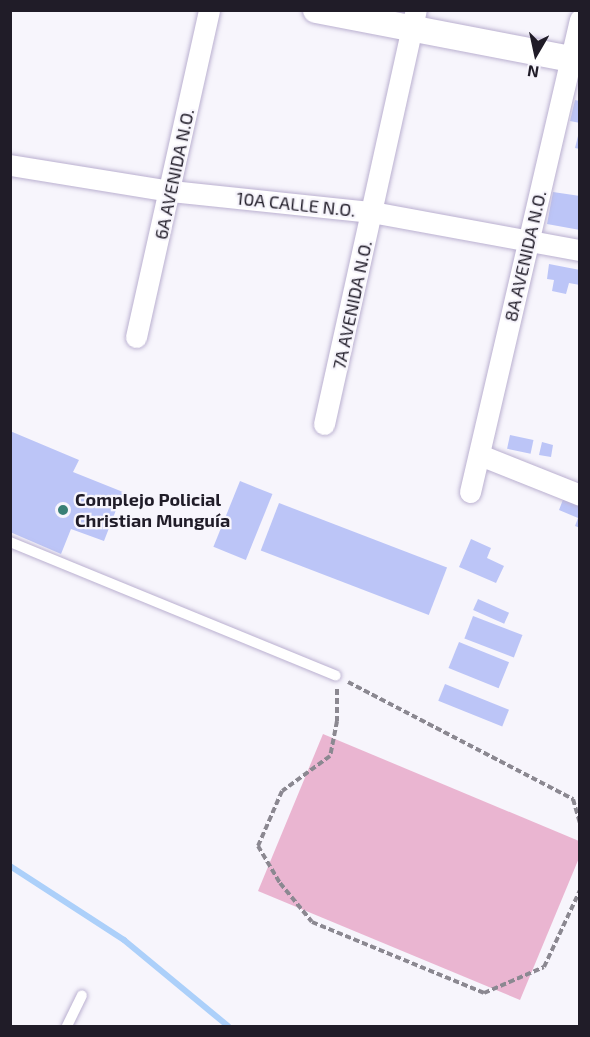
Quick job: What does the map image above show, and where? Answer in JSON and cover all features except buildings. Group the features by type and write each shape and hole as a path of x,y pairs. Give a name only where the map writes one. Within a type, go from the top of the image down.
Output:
{"street":[{"name":"6A AVENIDA N.O.","path":"136,337 171,190 209,10"},
{"path":"316,10 414,19 575,60"},
{"name":"7A AVENIDA N.O.","path":"324,424 414,19"},
{"name":"8A AVENIDA N.O.","path":"470,492 528,240 575,60 579,20"},
{"name":"10A CALLE N.O.","path":"10,165 171,190 372,212 579,250"},
{"path":"480,455 579,495"}],"lane":[{"path":"10,542 336,676"},
{"path":"67,1026 82,995"}],"path":[{"path":"579,823 573,799 336,676 337,721 330,756 282,791 258,846 280,883 312,922 484,993 544,967 579,890"}],"shaded area":[{"path":"323,734 579,841 579,858 520,1000 258,891"}],"waterway":[{"path":"10,866 124,940 228,1026"}],"place":[{"name":"Complejo Policial Christian Munguía","path":"63,510"}]}
